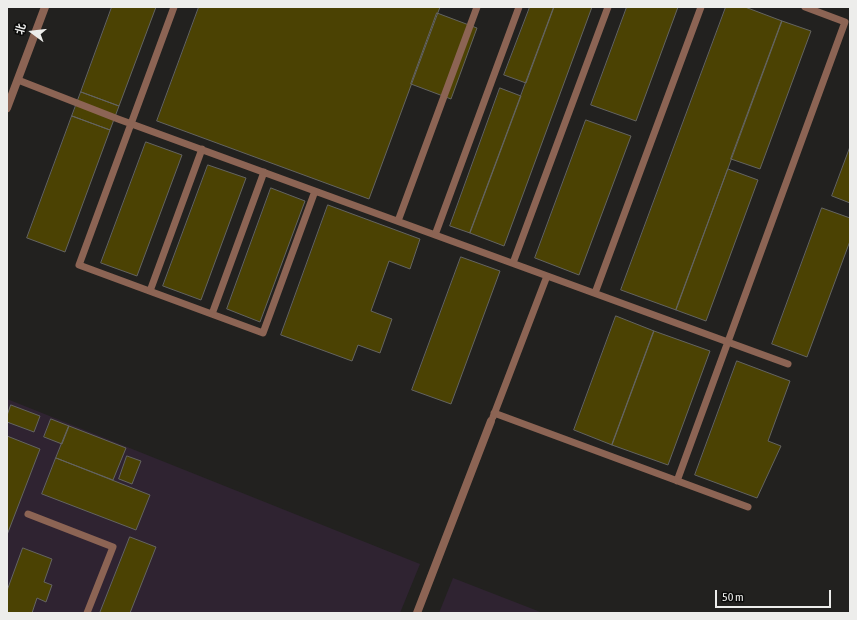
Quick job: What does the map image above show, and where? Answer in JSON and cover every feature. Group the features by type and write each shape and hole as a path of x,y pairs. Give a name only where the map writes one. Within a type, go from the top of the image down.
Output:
{"street":[{"path":"7,108 44,7"},
{"path":"417,613 493,417"}],"lane":[{"path":"174,7 79,265 263,332 315,191"},
{"path":"398,221 477,7"},
{"path":"434,235 519,7"},
{"path":"513,263 608,7"},
{"path":"595,293 700,7"},
{"path":"677,480 846,22 805,7"},
{"path":"18,80 131,124 788,364"},
{"path":"150,291 202,149"},
{"path":"212,314 264,172"},
{"path":"547,276 493,417 677,480 748,507"},
{"path":"28,514 113,547 87,613"}],"shaded area":[{"path":"7,399 420,564 400,613 7,613"},
{"path":"453,578 543,613 439,613"}],"building":[{"path":"112,7 156,7 119,106 81,92"},
{"path":"199,7 440,7 369,199 157,121"},
{"path":"530,7 554,7 526,83 504,75"},
{"path":"554,7 592,7 504,246 470,233"},
{"path":"627,7 678,7 636,121 591,105"},
{"path":"726,7 745,7 782,21 676,310 621,290"},
{"path":"437,13 477,28 451,99 411,84"},
{"path":"782,21 811,31 760,169 731,159"},
{"path":"500,88 521,96 470,233 450,226"},
{"path":"81,92 119,106 110,130 72,116"},
{"path":"72,116 110,130 65,252 27,238"},
{"path":"586,120 631,136 579,275 535,258"},
{"path":"146,142 182,155 137,276 101,263"},
{"path":"850,147 850,203 832,196"},
{"path":"208,165 246,178 201,300 163,286"},
{"path":"728,169 758,180 706,321 676,310"},
{"path":"271,188 305,201 260,322 227,309"},
{"path":"328,205 420,239 410,269 389,261 371,311 392,319 380,353 358,345 352,361 281,335"},
{"path":"822,208 850,218 850,241 807,357 772,344"},
{"path":"461,257 500,271 451,404 412,390"},
{"path":"616,316 654,331 612,445 574,430"},
{"path":"654,331 710,351 668,465 612,445"},
{"path":"737,361 790,381 768,441 781,446 757,498 695,475"},
{"path":"11,405 40,416 34,432 7,422 7,416"},
{"path":"51,419 69,426 62,444 44,437"},
{"path":"69,426 126,448 113,480 56,458"},
{"path":"7,436 40,449 7,535"},
{"path":"127,456 141,461 132,484 119,479"},
{"path":"56,458 150,495 136,530 42,494"},
{"path":"130,537 156,547 130,613 100,613"},
{"path":"23,548 52,559 44,582 52,585 46,602 37,598 32,613 7,613 7,591"}]}
